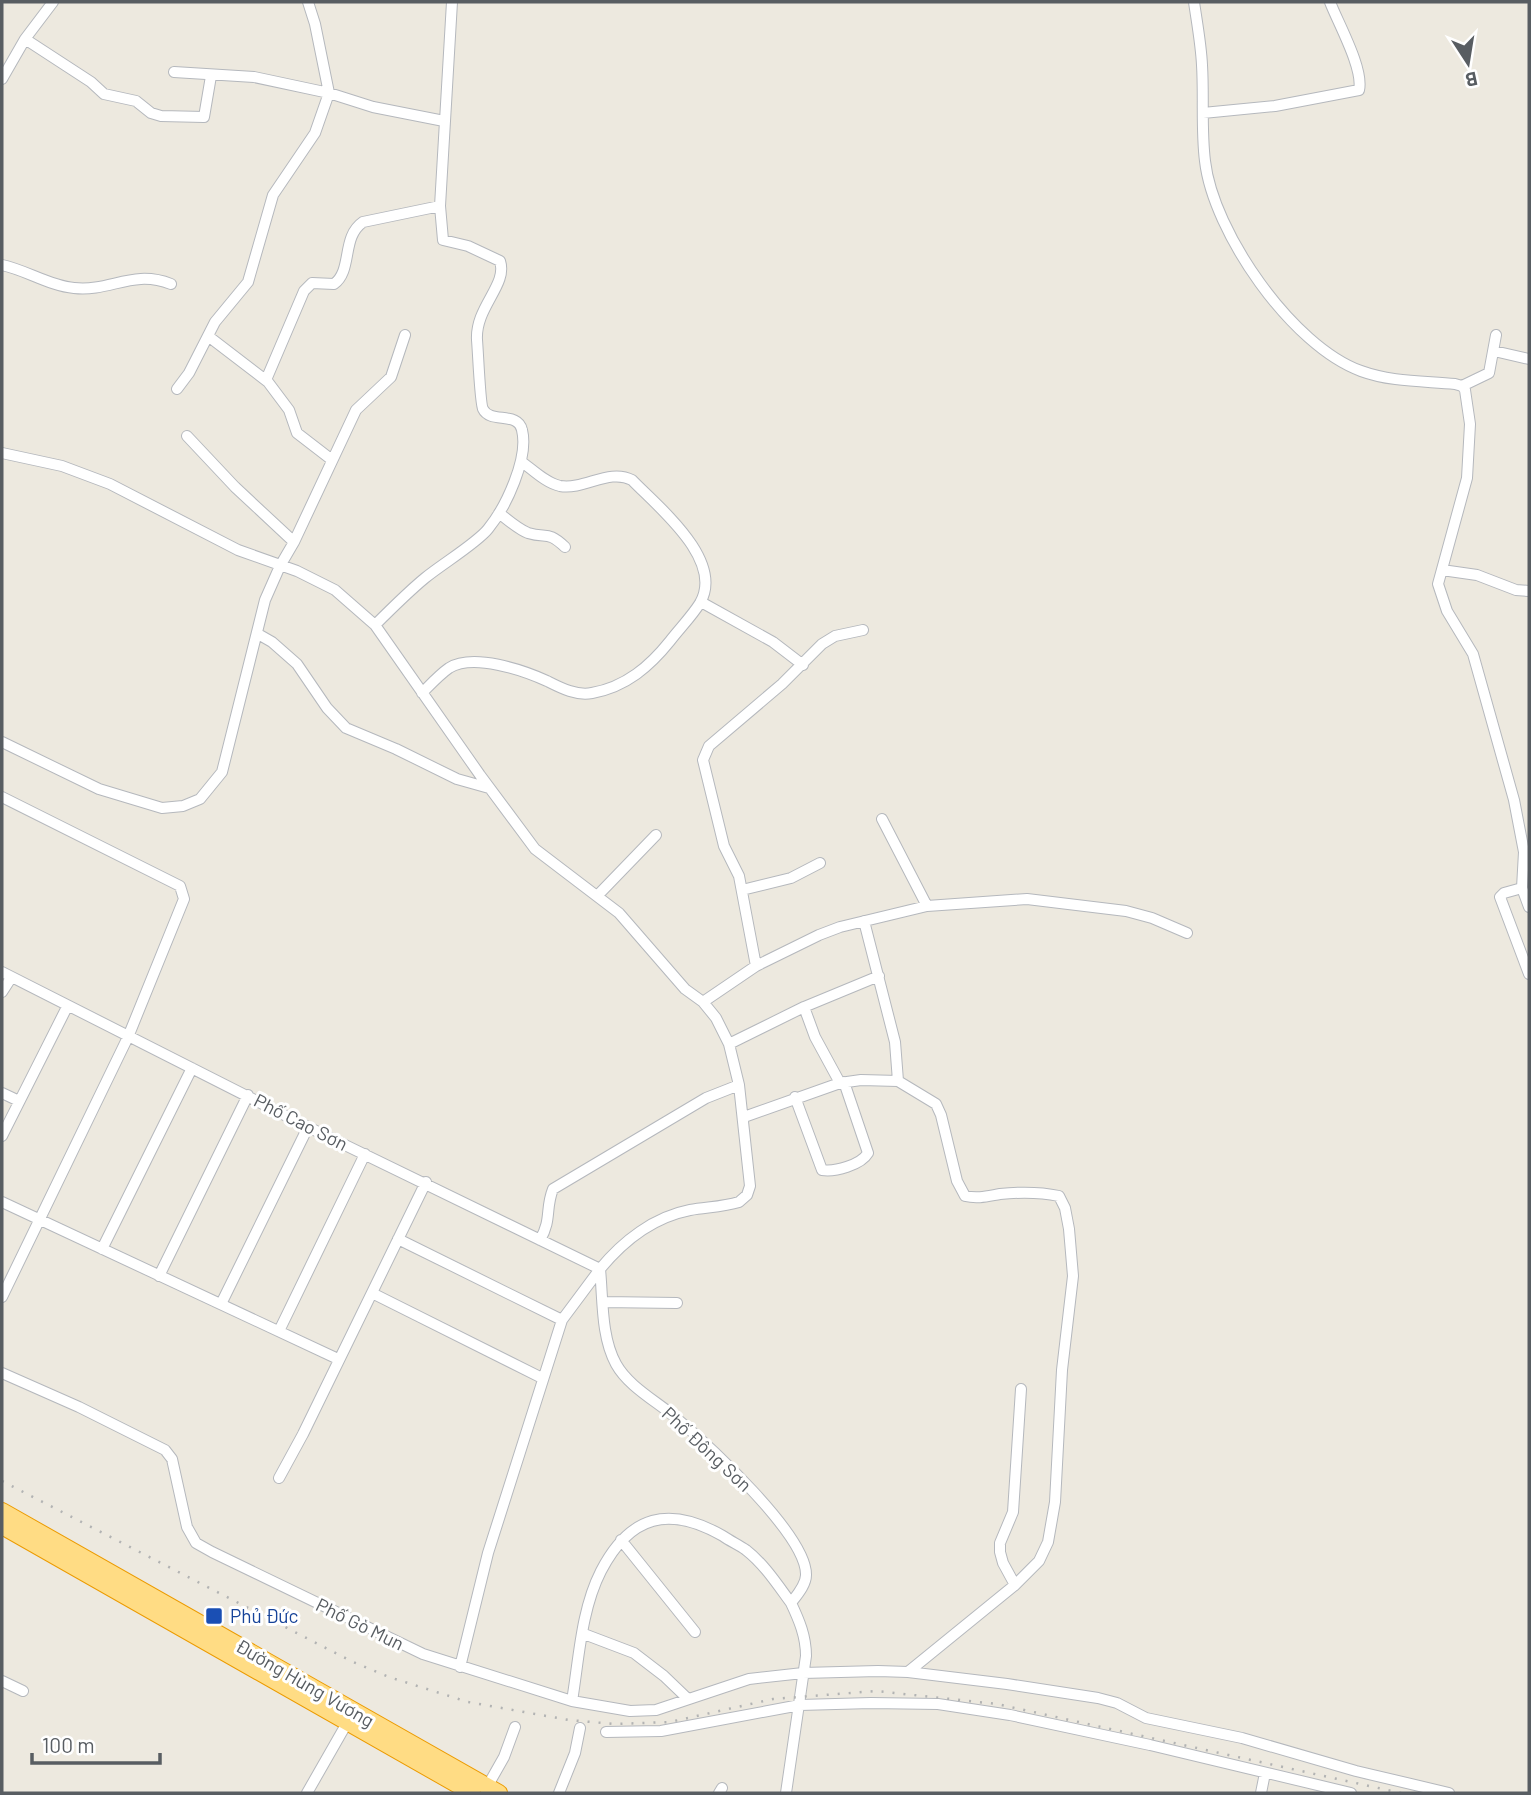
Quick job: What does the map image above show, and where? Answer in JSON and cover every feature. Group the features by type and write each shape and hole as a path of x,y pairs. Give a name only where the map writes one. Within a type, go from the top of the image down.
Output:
{"highway":[{"name":"Đường Hùng Vương","path":"2,1511 486,1791"},
{"name":"Đường Hùng Vương","path":"2,1526 347,1723 486,1791"}],"street":[{"path":"2,79 25,39 53,2"},
{"path":"177,389 189,373 220,314 248,282 273,195 314,133 330,93 316,24 308,2"},
{"path":"375,625 423,579 487,531 499,513 522,462 520,426 516,421 487,414 482,407 478,319 501,277 500,261 468,246 443,240 440,206 452,2"},
{"path":"1194,2 1202,62 1205,162 1211,189 1234,243 1264,291 1316,343 1349,366 1390,379 1462,386 1489,373 1496,335"},
{"path":"1203,113 1275,106 1359,90 1357,67 1330,2"},
{"path":"25,39 91,82 100,92 136,101 151,113 169,118 204,117 211,76"},
{"path":"174,72 254,77 330,93 373,107 444,121"},
{"path":"266,380 304,291 312,283 334,284 340,279 350,238 358,225 440,206"},
{"path":"2,265 19,268 61,286 74,288 149,277 171,284"},
{"path":"2,742 99,789 162,808 183,806 200,799 222,772 265,600 280,566 356,410 391,377 405,335"},
{"path":"208,336 266,380 289,410 297,433 332,460"},
{"path":"1494,351 1529,359"},
{"path":"1462,386 1467,398 1470,424 1467,478 1438,584 1441,596 1473,654 1514,800 1524,852 1522,888 1529,907"},
{"path":"187,436 235,487 294,542"},
{"path":"2,453 62,466 110,484 238,550 297,571 335,590 375,625 535,849 598,895 637,931 685,989 704,1002 721,1025 729,1044 744,1117 750,1186 747,1195 730,1205 689,1210 656,1222 614,1252 562,1320 488,1553 460,1667"},
{"path":"422,694 449,668 464,662 480,662 534,675 570,692 590,694 612,688 638,674 655,660 701,602 706,577 695,549 686,535 632,480 613,476 579,485 557,485 522,462"},
{"path":"499,513 524,531 549,534 565,547"},
{"path":"1442,570 1477,575 1516,590 1529,591"},
{"path":"701,602 773,642 803,664"},
{"path":"756,966 745,919 742,890 736,867 724,846 703,760 705,753 709,746 822,645 835,636 863,630"},
{"path":"258,634 272,642 297,664 327,708 346,728 457,779 489,788"},
{"path":"2,797 180,886 184,892 184,899 128,1037 2,1297"},
{"path":"882,819 927,906"},
{"path":"598,895 656,835"},
{"path":"742,890 791,878 820,863"},
{"path":"1522,888 1504,893 1500,897 1529,974"},
{"path":"704,1002 756,966 819,935 927,906 1027,899 1126,911 1187,933"},
{"path":"864,921 895,1042 898,1081"},
{"path":"2,992 7,975"},
{"name":"Phố Cao Sơn","path":"7,975 308,1127 426,1182 600,1269"},
{"path":"729,1044 804,1007 878,976"},
{"path":"2,1136 67,1007"},
{"path":"795,1097 822,1170 839,1168 865,1158 868,1153 841,1082 815,1037 804,1007"},
{"path":"102,1249 192,1068"},
{"path":"744,1117 841,1082 898,1081 936,1104 957,1181 965,1196 974,1198 1000,1194 1044,1193 1059,1196 1065,1208 1073,1276 1062,1370 1055,1502 1044,1552 1039,1561 1015,1585 908,1672"},
{"path":"540,1240 549,1220 548,1200 553,1189 706,1098 739,1085"},
{"path":"2,1093 19,1101"},
{"path":"159,1276 248,1095"},
{"path":"220,1304 308,1127"},
{"path":"279,1331 365,1154"},
{"path":"279,1478 426,1182"},
{"path":"2,1202 338,1359"},
{"path":"398,1239 562,1320"},
{"name":"Phố Đông Sơn","path":"600,1269 610,1348 616,1364 715,1454 763,1502 784,1528 805,1566 806,1578 791,1602"},
{"path":"372,1293 542,1378"},
{"path":"603,1302 677,1303"},
{"name":"Phố Gò Mun","path":"2,1373 79,1407 169,1454 187,1527 196,1543 423,1654 572,1701 630,1711 656,1710 749,1679 803,1673 908,1672 1098,1698 1117,1703 1146,1718 1242,1738 1345,1768 1449,1793"},
{"path":"1015,1585 1003,1563 1000,1543 1013,1512 1021,1389"},
{"path":"572,1701 589,1601 601,1571 621,1540 645,1522 672,1517 705,1525 745,1549 766,1570 791,1602 806,1643 800,1705 786,1793"},
{"path":"621,1540 695,1632"},
{"path":"584,1634 634,1653 688,1699"},
{"path":"2,1681 23,1691"},
{"path":"606,1732 661,1731 800,1705 917,1703 1010,1715 1351,1793"},
{"path":"307,1793 347,1723"},
{"path":"486,1791 516,1727"},
{"path":"559,1793 575,1753 580,1728"},
{"path":"1261,1793 1265,1773"}],"railway":[{"path":"2,1481 351,1661 389,1677 468,1702 569,1720 614,1724 670,1722 773,1699 876,1691 997,1704 1401,1793"}],"place":[{"name":"Phủ Đức","path":"214,1616"}]}
